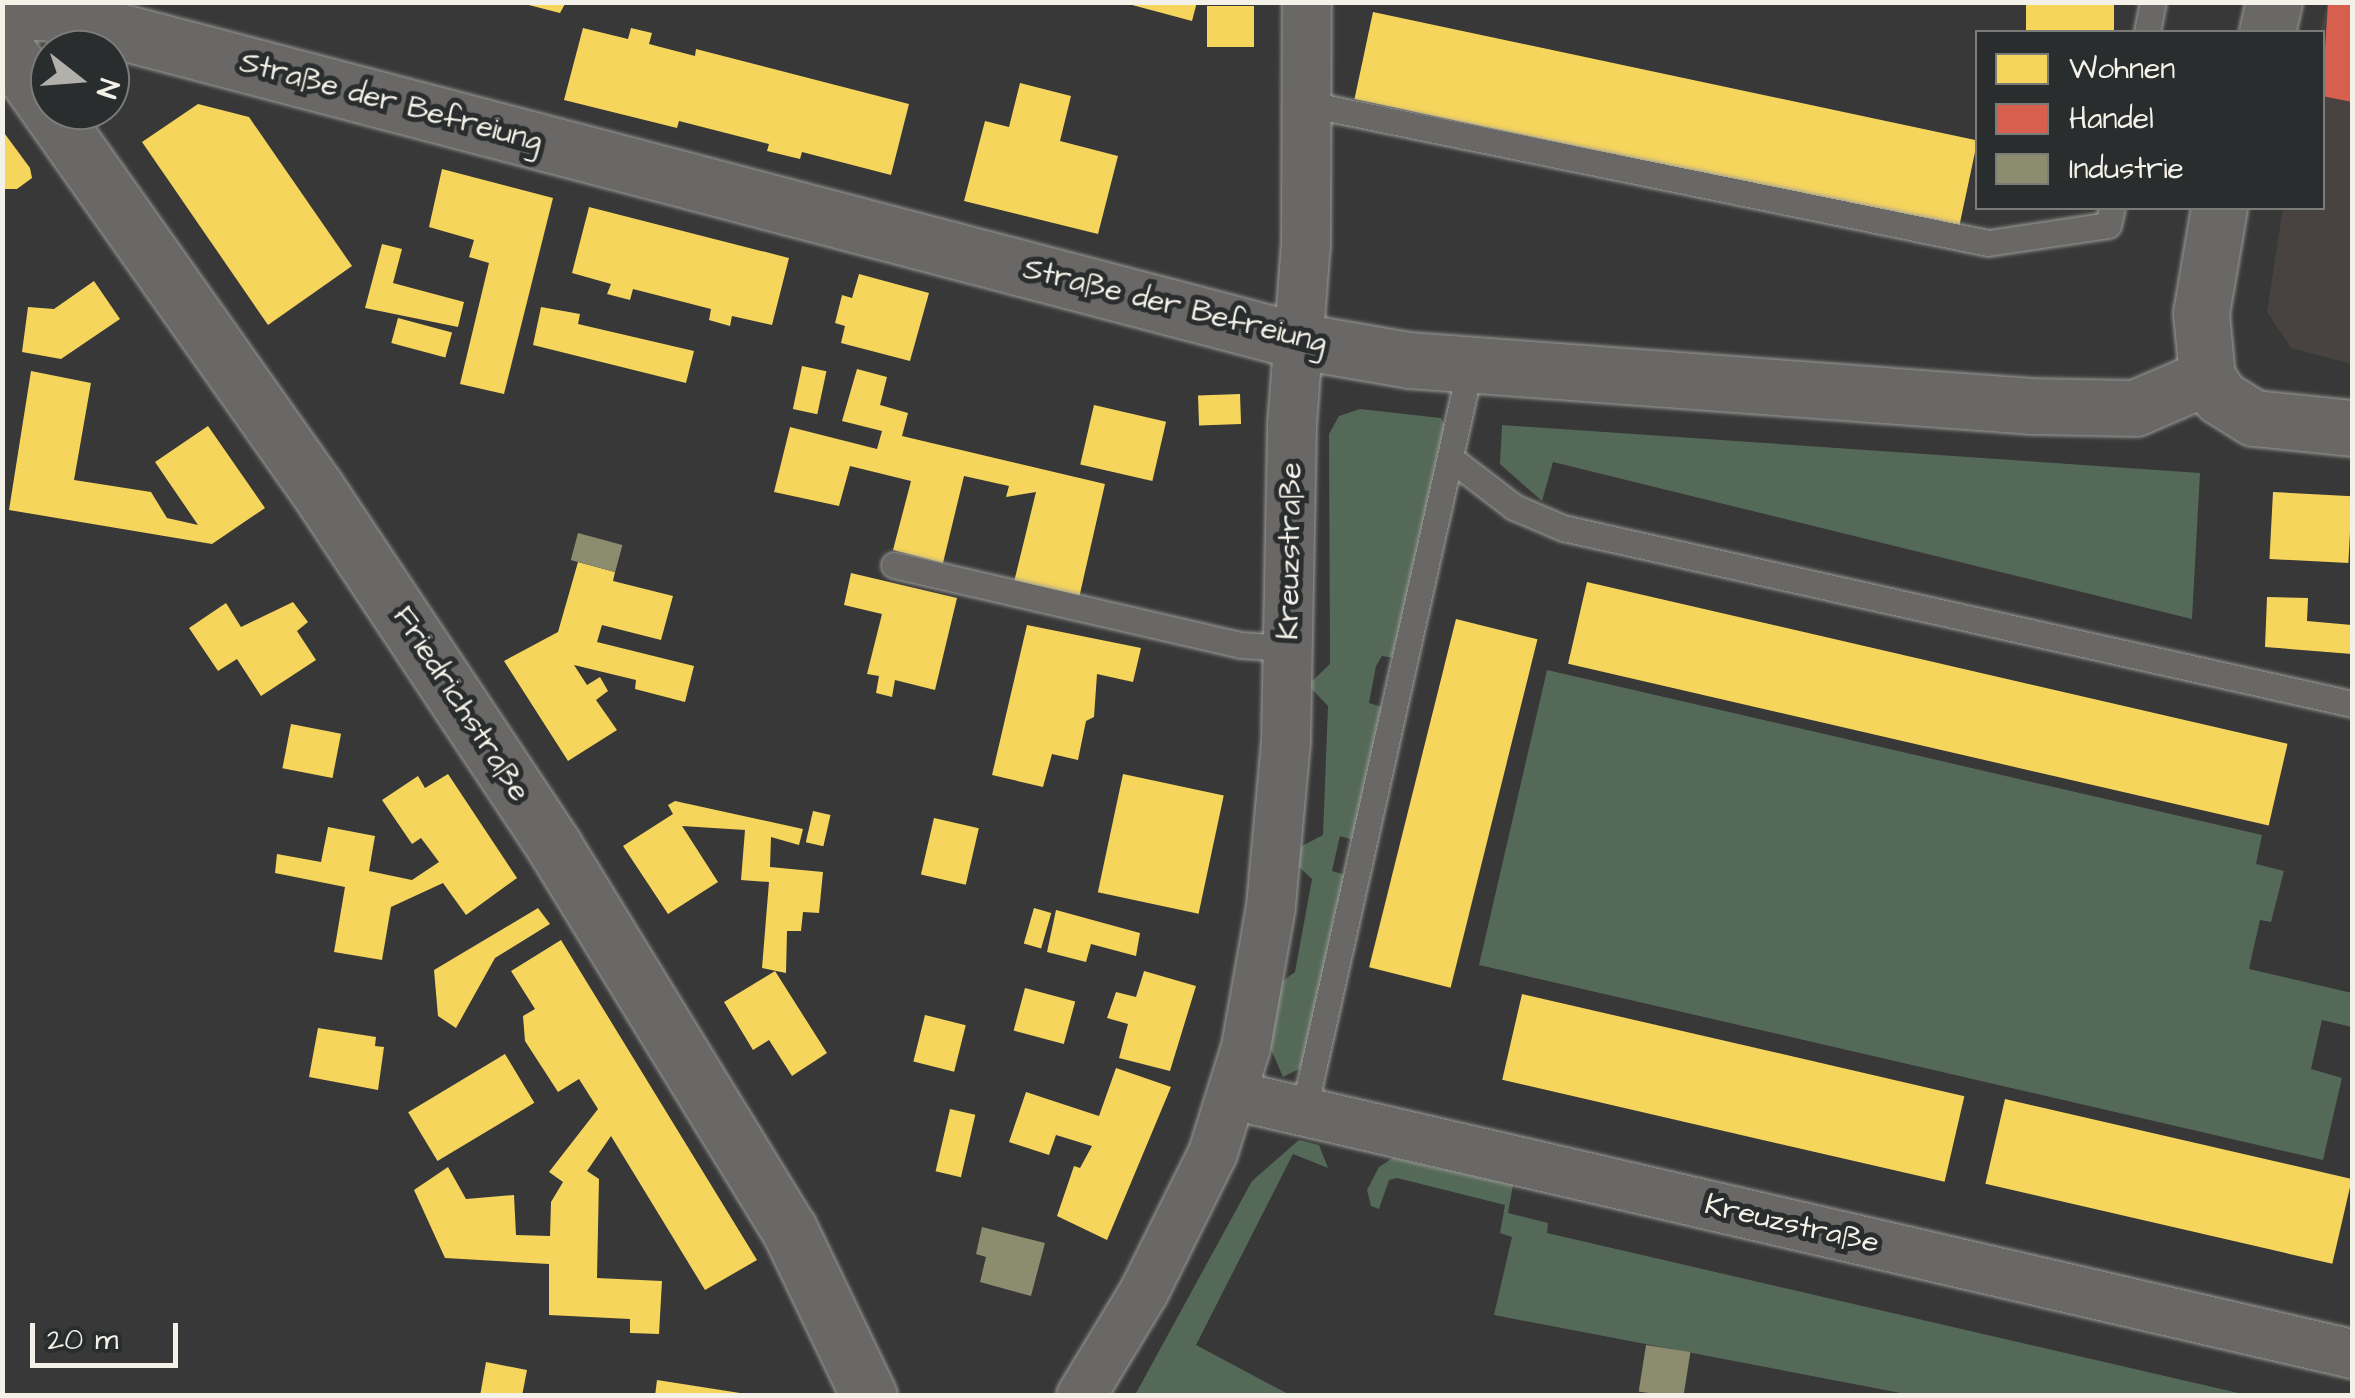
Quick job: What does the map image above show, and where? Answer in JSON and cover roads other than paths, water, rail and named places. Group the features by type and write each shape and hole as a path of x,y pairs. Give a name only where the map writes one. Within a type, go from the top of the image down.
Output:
{"street":[{"name":"Kreuzstraße","path":"1080,1396 1188,1208 1232,1096 1272,906 1288,648 1308,104 1307,2"},
{"path":"2267,30 2274,2"},
{"name":"Straße der Befreiung","path":"2,13 46,12 1299,341 1470,366 2135,408 2207,376"},
{"name":"Friedrichstraße","path":"2,43 317,489 554,846 789,1228 869,1396"},
{"path":"2216,210 2201,313 2207,376 2220,397 2254,418 2352,428"},
{"name":"Kreuzstraße","path":"1232,1096 2352,1354"}],"lane":[{"path":"2146,30 2153,2"},
{"path":"1308,104 1988,243 2108,225 2112,210"},
{"path":"1303,1114 1454,461 1470,366"},
{"path":"1454,461 1514,507 1564,528 2352,704"},
{"path":"894,565 1240,645 1288,648"}]}
